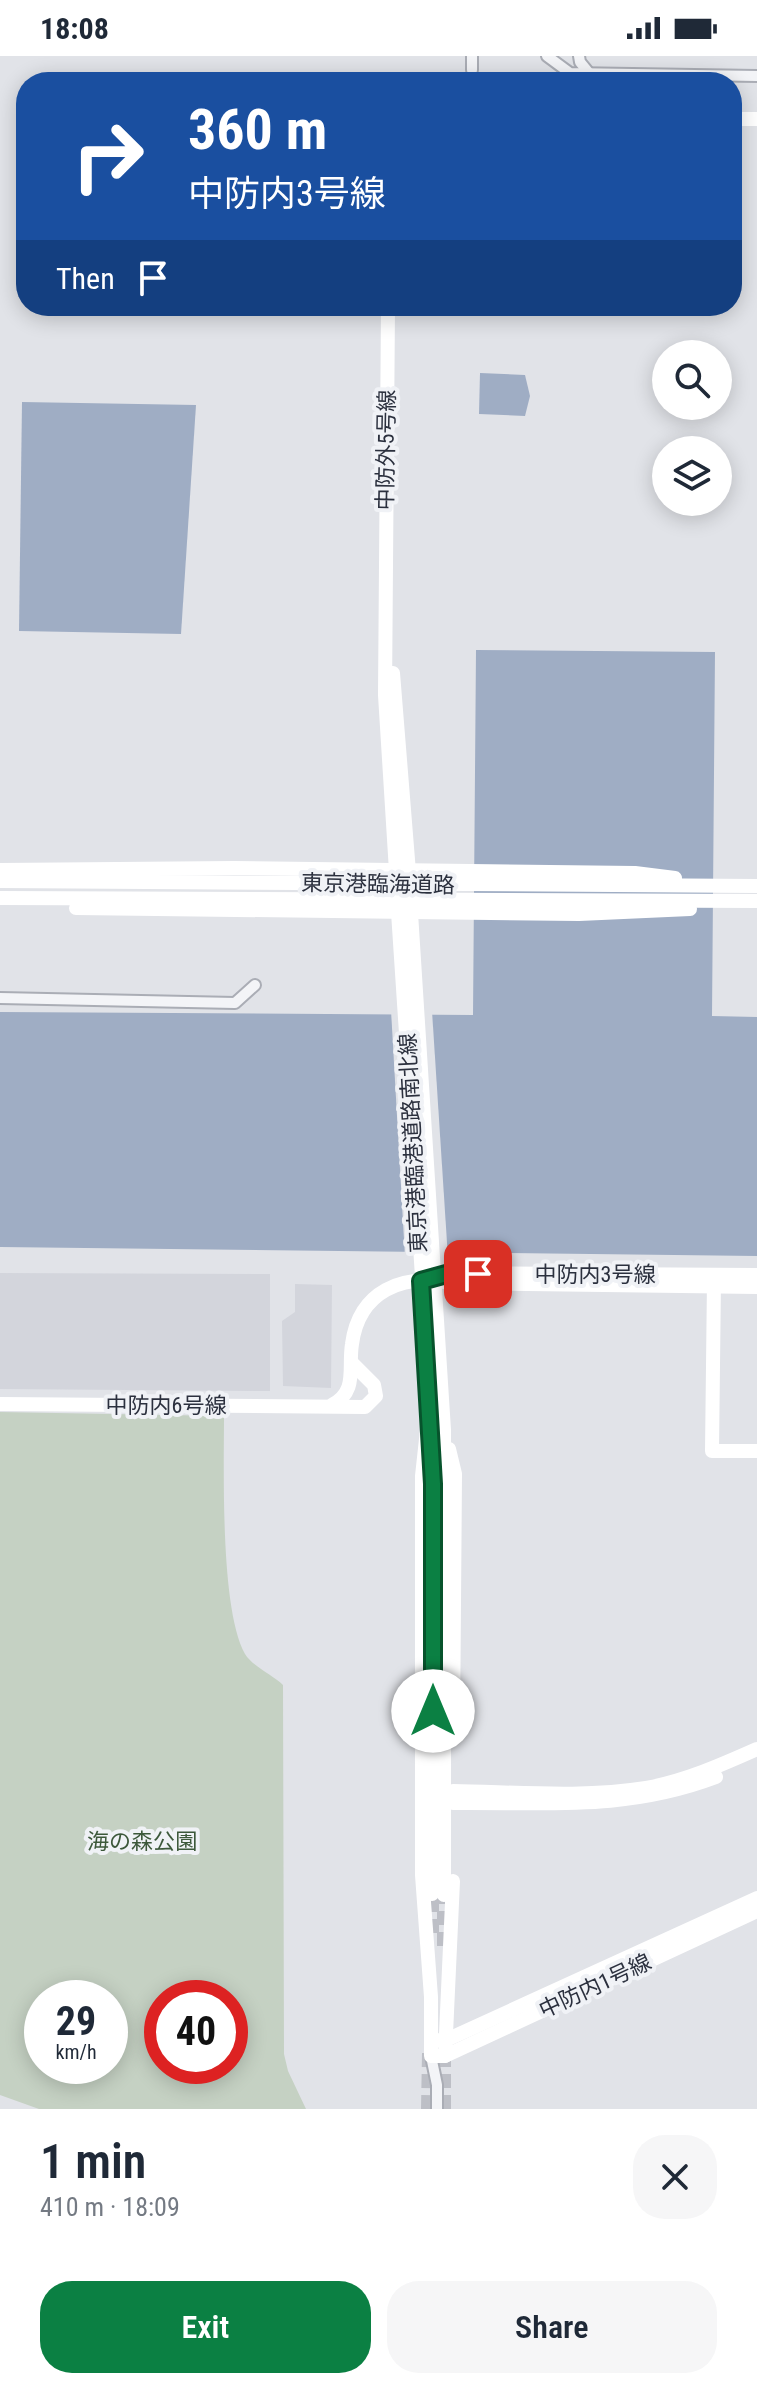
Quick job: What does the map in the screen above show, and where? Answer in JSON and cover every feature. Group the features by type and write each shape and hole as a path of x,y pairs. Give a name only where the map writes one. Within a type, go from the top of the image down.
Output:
{"street":[{"path":"472,56 472,70"},
{"path":"547,56 569,72"},
{"name":"中防外5号線","path":"388,316 385,593 403,871"},
{"path":"0,870 234,868 635,873 748,894"},
{"name":"東京港臨港道路南北線","path":"403,871 425,1259 444,1430 438,1894 433,1484 427,1430 427,1280"},
{"name":"東京港臨海道路","path":"0,881 748,894"},
{"name":"東京港臨海道路","path":"0,900 440,891"},
{"path":"0,900 46,907 621,914 748,894"},
{"path":"0,998 235,1003 255,985"},
{"name":"中防内3号線","path":"427,1280 450,1273 714,1281 757,1287"},
{"name":"中防内3号線","path":"714,1281 757,1275"},
{"path":"352,1363 374,1385 376,1391 370,1405 356,1405 349,1398 354,1334 367,1307 391,1286 400,1282 427,1280"},
{"path":"714,1281 712,1451 757,1451"},
{"path":"332,1405 348,1392"},
{"name":"中防内6号線","path":"0,1404 356,1405"},
{"path":"427,1430 422,1476 422,1859 438,2048"},
{"path":"437,2109 438,2048 451,1929 453,1797 455,1474 444,1430"},
{"path":"453,1797 607,1793 647,1787 685,1778 757,1749"},
{"path":"453,1797 624,1802 692,1786 757,1759"},
{"name":"中防内1号線","path":"438,2048 757,1898"},
{"name":"中防内1号線","path":"438,2048 757,1911"}],"shaded area":[{"path":"0,1273 270,1274 270,1391 0,1389"},
{"path":"295,1284 332,1285 331,1388 283,1386 282,1321 295,1312"}],"green space":[{"name":"海の森公園","path":"0,1412 224,1416 227,1573 237,1633 248,1658 283,1685 284,2054 288,2071 306,2109 39,2109 0,2095"}],"water":[{"path":"480,373 525,375 530,396 525,416 479,414"},
{"path":"22,402 196,405 181,634 19,631"},
{"path":"476,650 715,652 712,1016 757,1017 757,1256 0,1247 0,1012 473,1015"}],"pier":[{"path":"391,1010 432,1011 448,1258 405,1257"}],"tunnel":[{"path":"432,1894 432,1933"},
{"path":"444,1895 444,1946"},
{"path":"444,2047 444,2109"},
{"path":"428,2109 429,2053"}],"route":[{"path":"433,1711 433,1484 427,1430 421,1281 434,1280 450,1273 478,1274"}]}
